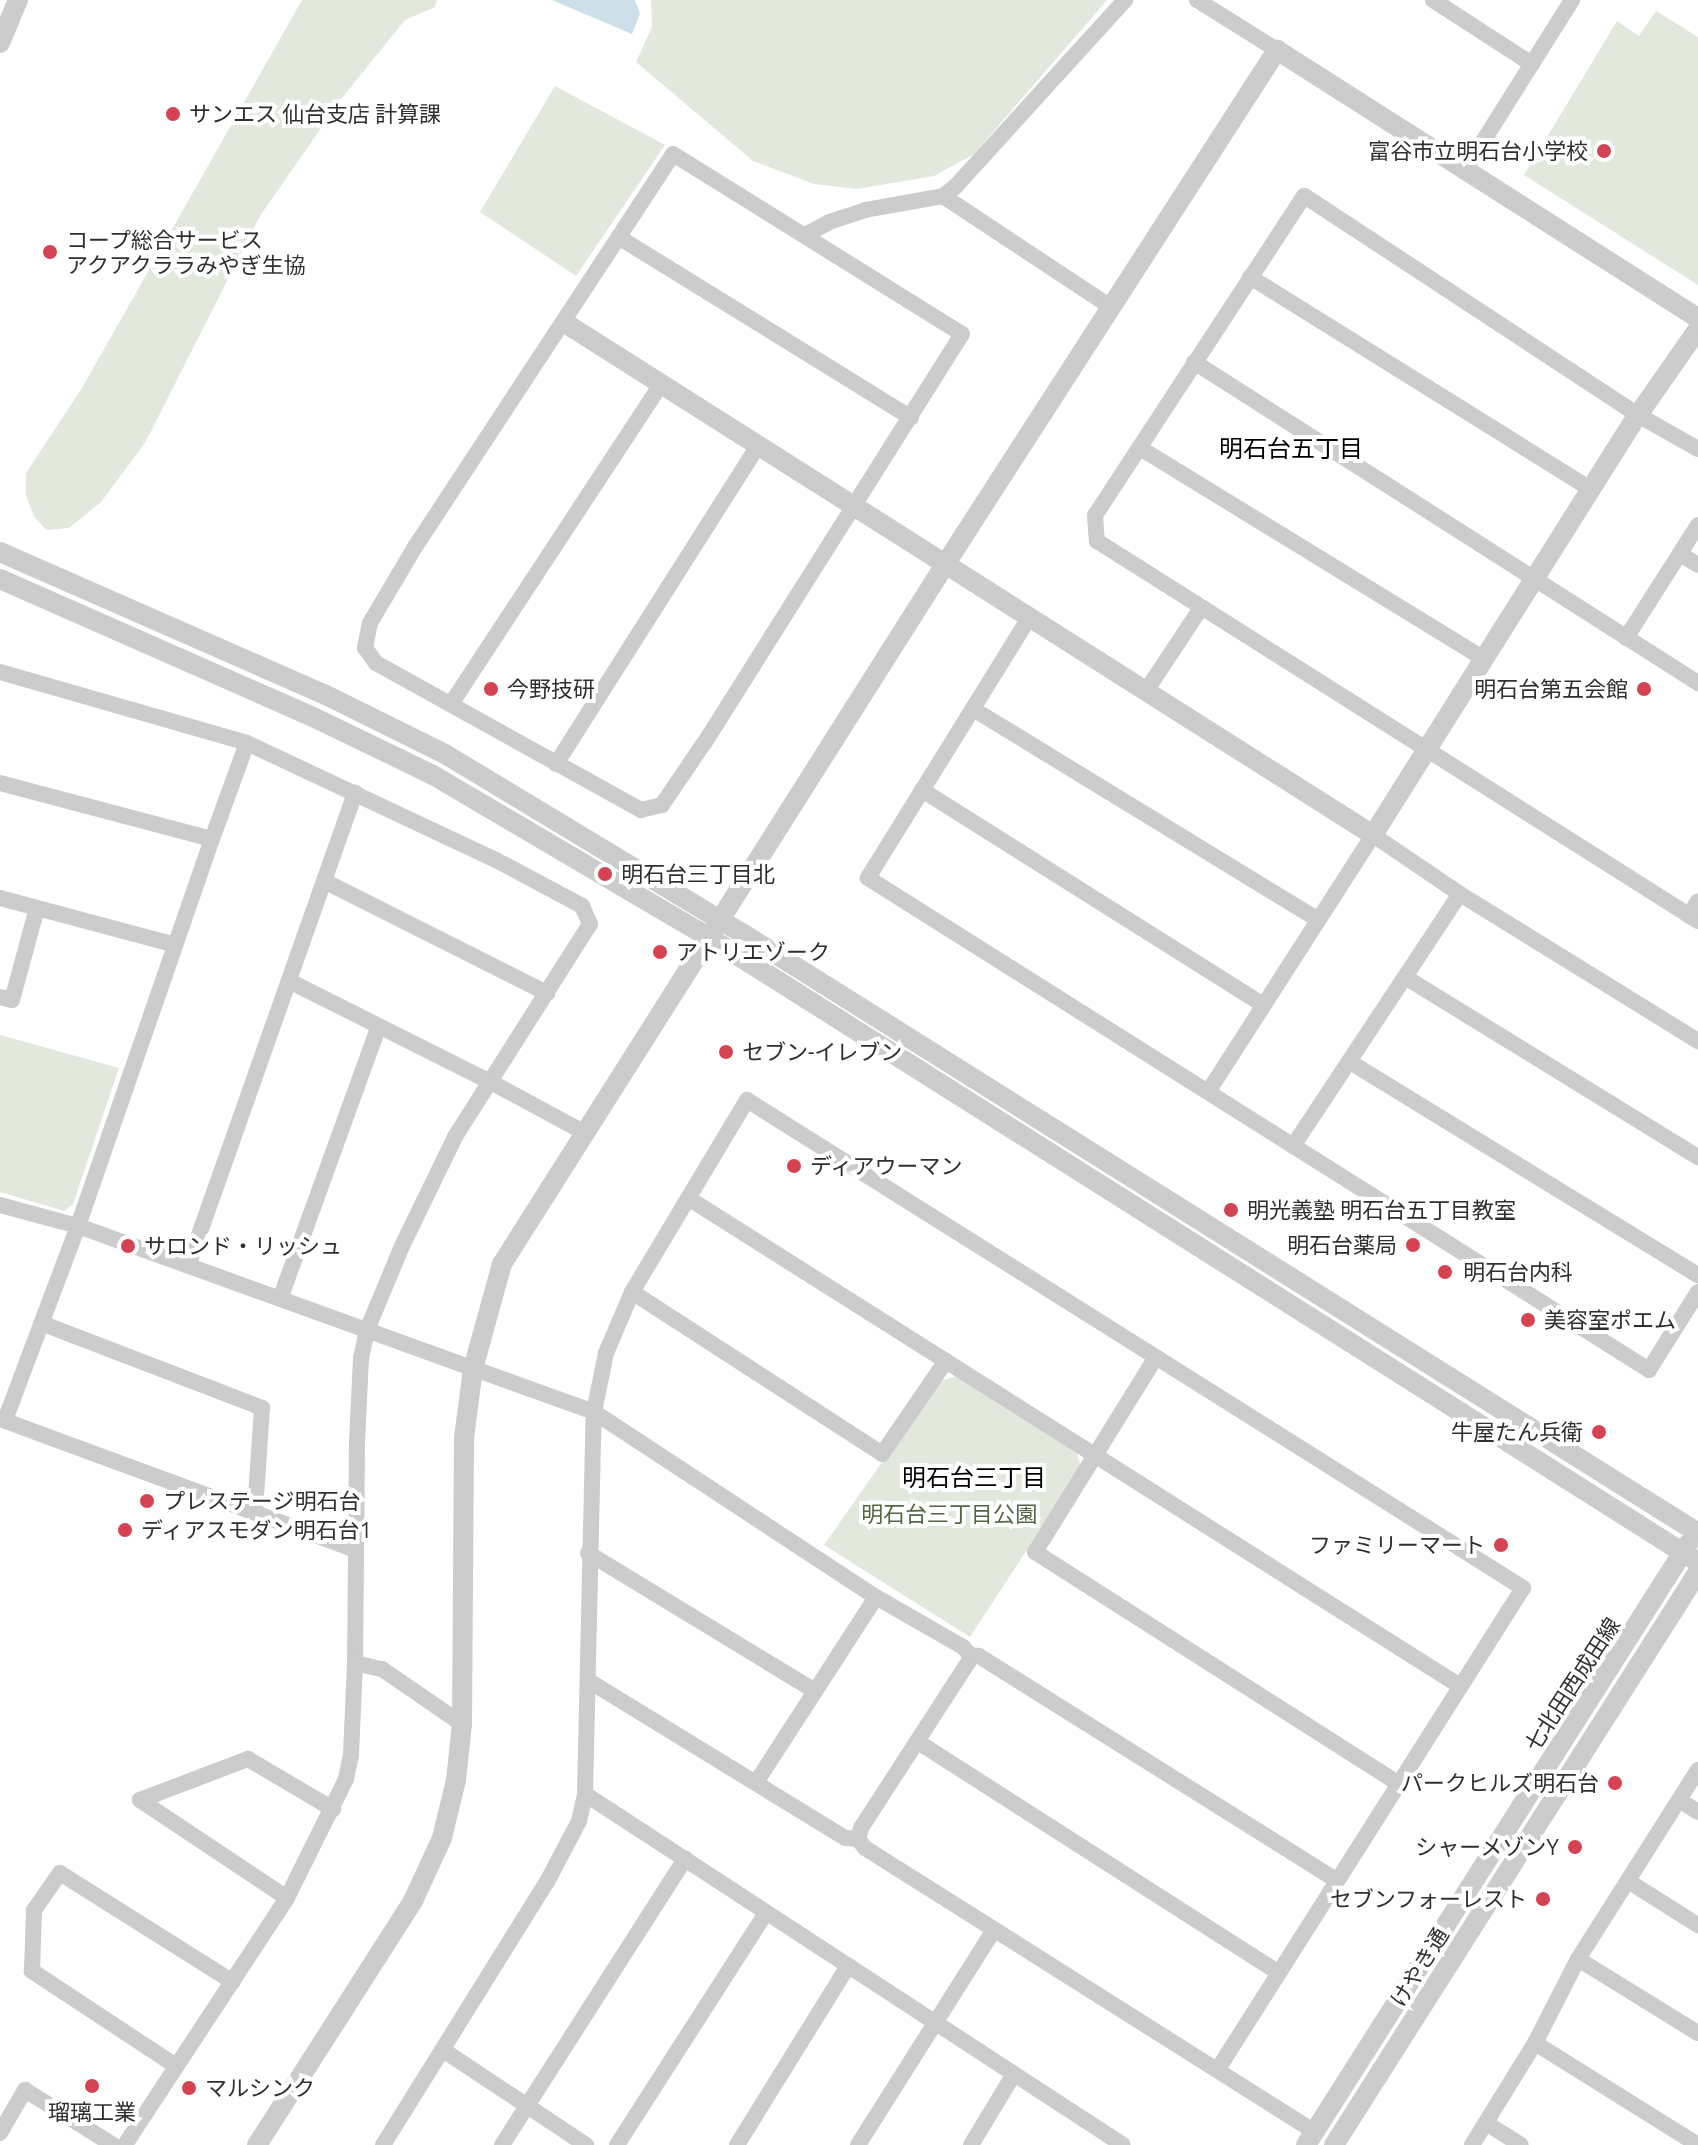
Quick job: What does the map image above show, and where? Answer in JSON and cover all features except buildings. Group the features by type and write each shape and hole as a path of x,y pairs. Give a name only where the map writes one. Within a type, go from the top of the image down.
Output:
{"street":[{"path":"0,43 18,0"},
{"path":"805,235 829,222 865,210 943,196 990,152 1125,0"},
{"path":"1197,0 1698,318"},
{"path":"1433,0 1532,64"},
{"path":"1465,170 1572,0"},
{"path":"257,2145 413,1901 442,1838 456,1780 462,1724 464,1438 473,1369 502,1264 946,563 1277,50"},
{"path":"673,154 962,334 662,805 641,810 376,663 365,648 370,623 415,547 620,238 673,154"},
{"path":"943,196 1111,307"},
{"path":"1695,913 1426,751 1097,541 1095,515 1304,196 1638,415 1698,449"},
{"path":"620,238 911,418"},
{"path":"1250,277 1591,489"},
{"path":"565,323 1373,835 1460,894 1698,1041"},
{"path":"1208,1092 1638,415 1698,329"},
{"path":"1194,362 1698,683"},
{"path":"451,704 661,384"},
{"path":"556,764 759,444"},
{"path":"1140,448 1484,659"},
{"path":"1626,638 1698,525"},
{"path":"0,552 324,694 445,754 721,920 1697,1531"},
{"path":"1680,554 1698,565"},
{"path":"0,579 313,717 433,775 710,938 1690,1558"},
{"path":"1146,691 1201,608"},
{"path":"1029,618 868,878 1649,1370 1698,1292"},
{"path":"0,672 247,743 582,906 590,924 455,1137 402,1246 367,1330 361,1358 358,1414 355,1663 351,1755 346,1779 287,1898 125,2145"},
{"path":"973,709 1318,920"},
{"path":"247,743 78,1226 2,1419 356,1550"},
{"path":"0,783 212,839"},
{"path":"922,790 1263,1005"},
{"path":"188,1266 355,793"},
{"path":"324,881 547,993"},
{"path":"1293,1146 1460,894"},
{"path":"0,898 175,945"},
{"path":"0,997 12,1000 37,908"},
{"path":"1405,977 1698,1157"},
{"path":"289,981 587,1134"},
{"path":"280,1299 379,1026"},
{"path":"1350,1062 1698,1275"},
{"path":"383,2145 547,1882 579,1821 585,1794 589,1681 588,1553 594,1412 606,1353 632,1292 747,1100 1523,1588 1218,2069"},
{"path":"688,1198 1460,1686"},
{"path":"0,1205 78,1226 594,1412 876,1597 963,1647 970,1655 979,1656 1336,1880"},
{"path":"632,1292 882,1454 946,1361"},
{"path":"41,1323 262,1408 255,1512"},
{"path":"1156,1357 1035,1552 1398,1783"},
{"name":"七北田西成田線","path":"1311,2138 1690,1558 1697,1531"},
{"path":"588,1553 815,1691"},
{"name":"けやき通","path":"1334,2145 1698,1572"},
{"path":"757,1781 876,1597"},
{"path":"858,1839 861,1828 970,1655"},
{"path":"355,1663 382,1669 462,1724"},
{"path":"589,1681 757,1781 845,1838 858,1839 865,1848 1218,2069 1311,2138"},
{"path":"918,1742 1277,1972"},
{"path":"287,1898 140,1800 248,1759 333,1809"},
{"path":"1472,2145 1535,2043 1578,1959 1698,1770"},
{"path":"585,1794 1123,2145"},
{"path":"1679,1800 1698,1812"},
{"path":"502,2145 685,1859"},
{"path":"176,2066 32,1971 34,1910 60,1873 233,1982"},
{"path":"1628,1881 1698,1925"},
{"path":"617,2145 766,1913"},
{"path":"858,2145 994,1930"},
{"path":"1578,1959 1698,2033"},
{"path":"737,2145 848,1966"},
{"path":"1535,2043 1698,2145"},
{"path":"443,2050 586,2145"},
{"path":"971,2145 1014,2074"},
{"path":"0,2133 25,2090 113,2145"},
{"path":"1486,2123 1521,2145"}],"green space":[{"path":"302,0 437,0 435,7 405,20 342,98 260,216 145,443 101,502 69,528 46,530 34,516 26,496 26,473 82,388"},
{"path":"651,0 1107,0 974,154 934,176 857,189 814,184 753,161 636,62 652,27"},
{"name":"富谷市立明石台小学校","path":"1656,11 1698,37 1698,285 1524,175 1617,21 1639,36"},
{"path":"555,86 665,145 576,276 480,212"},
{"path":"0,1035 119,1068 73,1204 64,1211 0,1192"},
{"name":"明石台三丁目公園","path":"956,1376 1077,1453 1081,1467 970,1637 824,1545 938,1382"}],"water":[{"path":"552,0 635,0 640,14 632,34"}],"place":[{"name":"サンエス 仙台支店 計算課","path":"173,114"},
{"name":"富谷市立明石台小学校","path":"1604,151"},
{"name":"コープ総合サービス アクアクララみやぎ生協","path":"50,252"},
{"name":"今野技研","path":"491,689"},
{"name":"明石台第五会館","path":"1644,689"},
{"name":"明石台三丁目北","path":"605,874"},
{"name":"アトリエゾーク","path":"660,952"},
{"name":"セブン-イレブン","path":"726,1052"},
{"name":"ディアウーマン","path":"794,1166"},
{"name":"明光義塾 明石台五丁目教室","path":"1231,1210"},
{"name":"明石台薬局","path":"1413,1245"},
{"name":"サロンド・リッシュ","path":"128,1246"},
{"name":"明石台内科","path":"1445,1272"},
{"name":"美容室ポエム","path":"1528,1320"},
{"name":"牛屋たん兵衛","path":"1599,1432"},
{"name":"プレステージ明石台","path":"147,1501"},
{"name":"ディアスモダン明石台1","path":"125,1530"},
{"name":"ファミリーマート","path":"1501,1545"},
{"name":"パークヒルズ明石台","path":"1615,1783"},
{"name":"シャーメゾンY","path":"1575,1847"},
{"name":"セブンフォーレスト","path":"1543,1899"},
{"name":"瑠璃工業","path":"92,2086"},
{"name":"マルシンク","path":"189,2088"}],"district":[{"name":"明石台五丁目","path":"1291,449"},
{"name":"明石台三丁目","path":"974,1478"}]}
